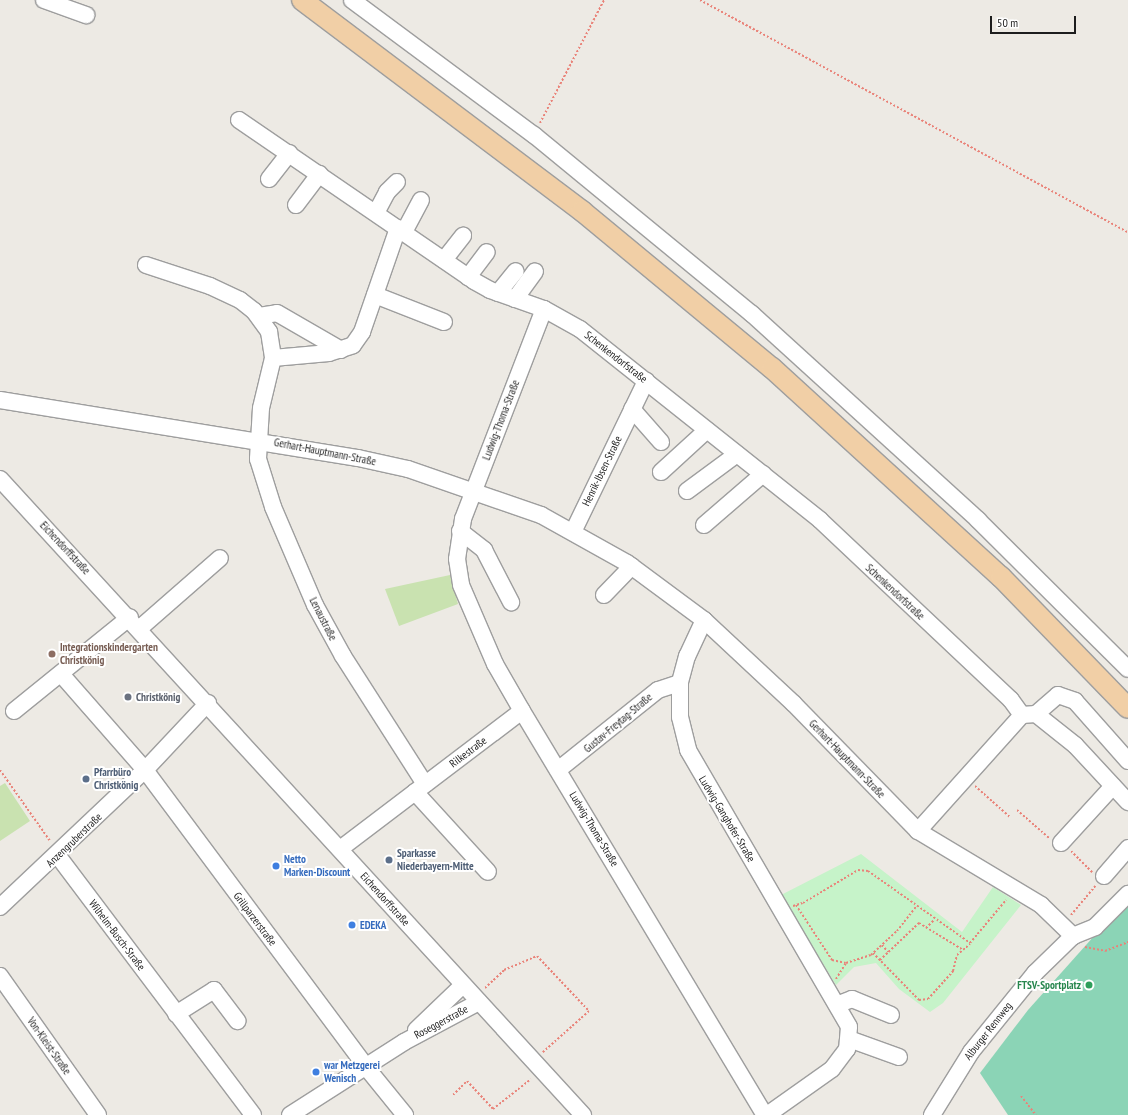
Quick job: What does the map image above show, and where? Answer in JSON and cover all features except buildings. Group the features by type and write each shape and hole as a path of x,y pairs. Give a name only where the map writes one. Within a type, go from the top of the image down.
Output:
{"main road":[{"path":"302,0 582,210 772,368 1001,577 1128,708"}],"street":[{"path":"44,0 86,15"},
{"path":"352,0 534,135 752,314 978,520 1128,669"},
{"name":"Schenkendorfstraße","path":"240,120 468,277 498,294 544,309 580,329 820,520 1011,700 1075,746 1128,802"},
{"path":"269,179 289,153"},
{"path":"296,205 319,174"},
{"path":"376,213 397,182"},
{"path":"273,358 341,350 353,345 362,332 401,230 421,200"},
{"path":"444,260 462,236"},
{"path":"468,277 487,252"},
{"name":"Lenaustraße","path":"146,265 210,286 240,300 259,316 269,332 273,358 258,438 258,458 273,507 315,605 362,690 420,788"},
{"path":"498,294 516,271"},
{"path":"515,299 536,271"},
{"path":"375,295 444,322"},
{"name":"Ludwig-Thoma-Straße","path":"544,309 460,531 457,559 461,585 496,664 522,711 766,1115"},
{"path":"259,316 277,313 341,350"},
{"name":"Henrik-Ibsen-Straße","path":"573,532 646,380"},
{"name":"Gerhart-Hauptmann-Straße","path":"0,400 258,438 408,469 541,515 632,566 704,620 794,704 918,831 1041,905 1068,931"},
{"path":"632,409 661,442"},
{"path":"661,472 708,430"},
{"path":"687,491 737,454"},
{"path":"704,525 763,474"},
{"name":"Eichendorffstraße","path":"0,479 135,623 463,985 584,1115"},
{"path":"460,531 484,550 511,602"},
{"path":"14,711 61,674 135,623 220,558"},
{"path":"604,595 632,566"},
{"name":"Ludwig-Ganghofer-Straße","path":"704,620 696,631 680,683 680,717 695,765 839,1004 849,1027 849,1039"},
{"path":"61,674 145,770"},
{"name":"Gustav-Freytag-Straße","path":"558,770 658,690 680,683"},
{"path":"918,831 1029,714 1058,695 1075,701 1128,761"},
{"name":"Anzengruberstraße","path":"0,907 59,855 145,770 208,703"},
{"name":"Rilkestraße","path":"340,849 522,711"},
{"name":"Grillparzerstraße","path":"145,770 366,1067 405,1115"},
{"path":"1061,843 1113,786"},
{"path":"420,788 488,872"},
{"path":"1104,876 1128,848"},
{"name":"Wilhelm-Busch-Straße","path":"59,855 176,1014 253,1115"},
{"name":"Alburger Rennweg","path":"932,1115 971,1052 1068,931 1095,927 1128,894"},
{"name":"Von-Kleist-Straße","path":"0,976 98,1115"},
{"name":"Roseggerstraße","path":"404,1042 463,985"},
{"path":"176,1014 214,990 237,1021"},
{"path":"839,1004 852,999 891,1015"},
{"name":"Roseggerstraße","path":"290,1115 404,1042 477,1000"},
{"path":"766,1115 832,1069 849,1039 899,1056"}],"path":[{"path":"543,118 604,0"},
{"path":"700,0 1128,232"},
{"path":"0,770 59,855"},
{"path":"967,779 1010,817"},
{"path":"780,906 796,905 858,870 868,871 934,920 970,943"},
{"path":"1104,876 1068,931 1089,950 1098,952 1128,942"},
{"path":"873,953 919,1000 928,999 953,971 954,961 1014,889"},
{"path":"796,905 832,960 846,963 873,953 916,907"},
{"path":"926,928 934,920"},
{"path":"879,960 919,923 963,950"},
{"path":"882,945 888,952"},
{"path":"477,1000 504,970 537,956 589,1011 534,1061"},
{"path":"829,988 846,963"},
{"path":"452,1095 467,1081 493,1109 528,1080 545,1074"},
{"path":"1021,1096 1036,1115"}],"green space":[{"path":"450,575 458,604 399,626 385,589"},
{"path":"5,783 30,821 0,841 0,786"},
{"path":"861,854 962,932 993,887 1021,905 943,1003 930,1012 899,989 876,963 854,967 836,985 781,895"},
{"name":"FTSV-Sportplatz","path":"1128,898 1128,1115 1008,1115 980,1073 1028,1010"}],"place":[{"name":"Integrationskindergarten Christkönig","path":"52,654"},
{"name":"Christkönig","path":"128,697"},
{"name":"Pfarrbüro Christkönig","path":"86,779"},
{"name":"Sparkasse Niederbayern-Mitte","path":"389,860"},
{"name":"Netto Marken-Discount","path":"276,866"},
{"name":"EDEKA","path":"352,925"},
{"name":"FTSV-Sportplatz","path":"1089,985"},
{"name":"war Metzgerei Wenisch","path":"316,1072"}]}
